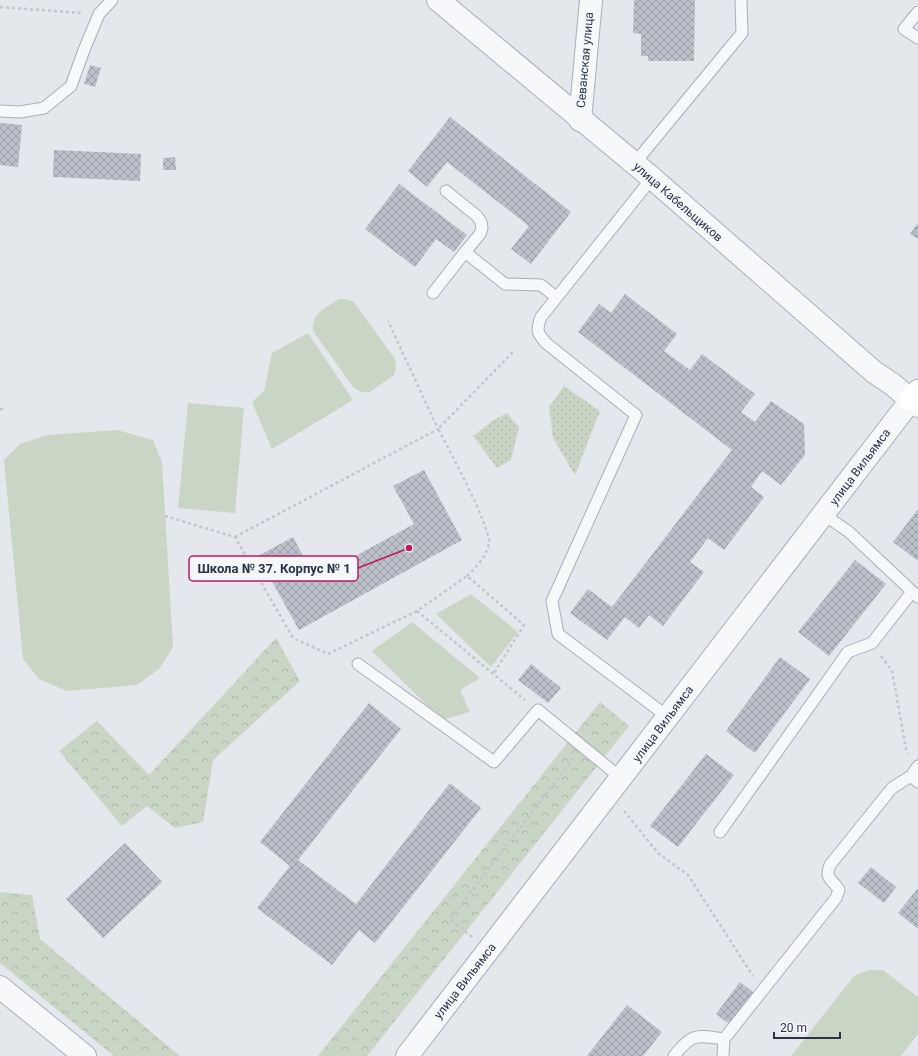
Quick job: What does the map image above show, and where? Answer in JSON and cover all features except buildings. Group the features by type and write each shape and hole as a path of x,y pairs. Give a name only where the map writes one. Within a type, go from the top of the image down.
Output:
{"street":[{"name":"улица Кабельщиков","path":"438,0 580,120 652,178 874,372 916,399"},
{"name":"Севанская улица","path":"580,120 591,0"},
{"name":"улица Вильямса","path":"408,1056 823,514 916,399"},
{"path":"0,987 85,1056"}],"lane":[{"path":"0,111 20,112 44,108 71,86 99,14 112,0"},
{"path":"634,164 742,33 741,0"},
{"path":"918,12 904,29 918,38"},
{"path":"652,178 540,317 537,327 539,335 546,343 636,414 552,601 558,634 668,717"},
{"path":"433,293 480,234 482,228 482,222 477,216 446,191"},
{"path":"465,252 505,284 541,285 556,297"},
{"path":"720,832 848,652 872,643 915,594 849,532 823,514"},
{"path":"358,664 494,762 538,710 582,748 621,778"},
{"path":"723,1056 724,1039 839,894 837,886 828,876 830,865 892,788 914,779 918,766"},
{"path":"674,1056 688,1040 695,1037 705,1036 724,1039"}],"path":[{"path":"0,7 99,14"},
{"path":"165,516 235,537 293,638 328,654 417,611 467,576 482,561 489,542 485,524 438,429 388,321"},
{"path":"235,537 438,429 516,350"},
{"path":"467,576 524,625 494,673"},
{"path":"417,611 538,710"},
{"path":"872,643 892,671 914,779"},
{"path":"473,938 450,919 582,748"},
{"path":"624,810 658,853 688,875 763,990"}],"green space":[{"path":"339,299 346,299 354,302 395,359 396,368 394,375 370,392 362,392 354,388 313,331 313,325 317,315"},
{"path":"308,333 353,400 272,449 252,402 264,391 272,353"},
{"path":"564,386 600,411 575,475 553,438 549,407"},
{"path":"188,403 244,408 235,513 178,508"},
{"path":"507,413 519,427 511,460 497,468 473,436 492,421"},
{"path":"117,430 153,440 162,462 173,647 160,668 137,685 67,691 39,679 23,659 4,460 20,444 48,435"},
{"path":"471,594 518,632 491,667 436,614"},
{"path":"412,622 480,678 460,690 470,712 442,720 372,651"},
{"path":"276,638 300,681 213,760 203,822 175,828 147,806 122,826 59,751 97,721 149,775"},
{"path":"600,702 629,726 367,1056 318,1056"},
{"path":"0,892 32,895 40,939 180,1056 114,1056 0,963"},
{"path":"868,970 883,970 918,997 918,1034 901,1056 791,1056 854,976"}],"place":[{"name":"Школа № 37. Корпус № 1","path":"409,548"}]}
